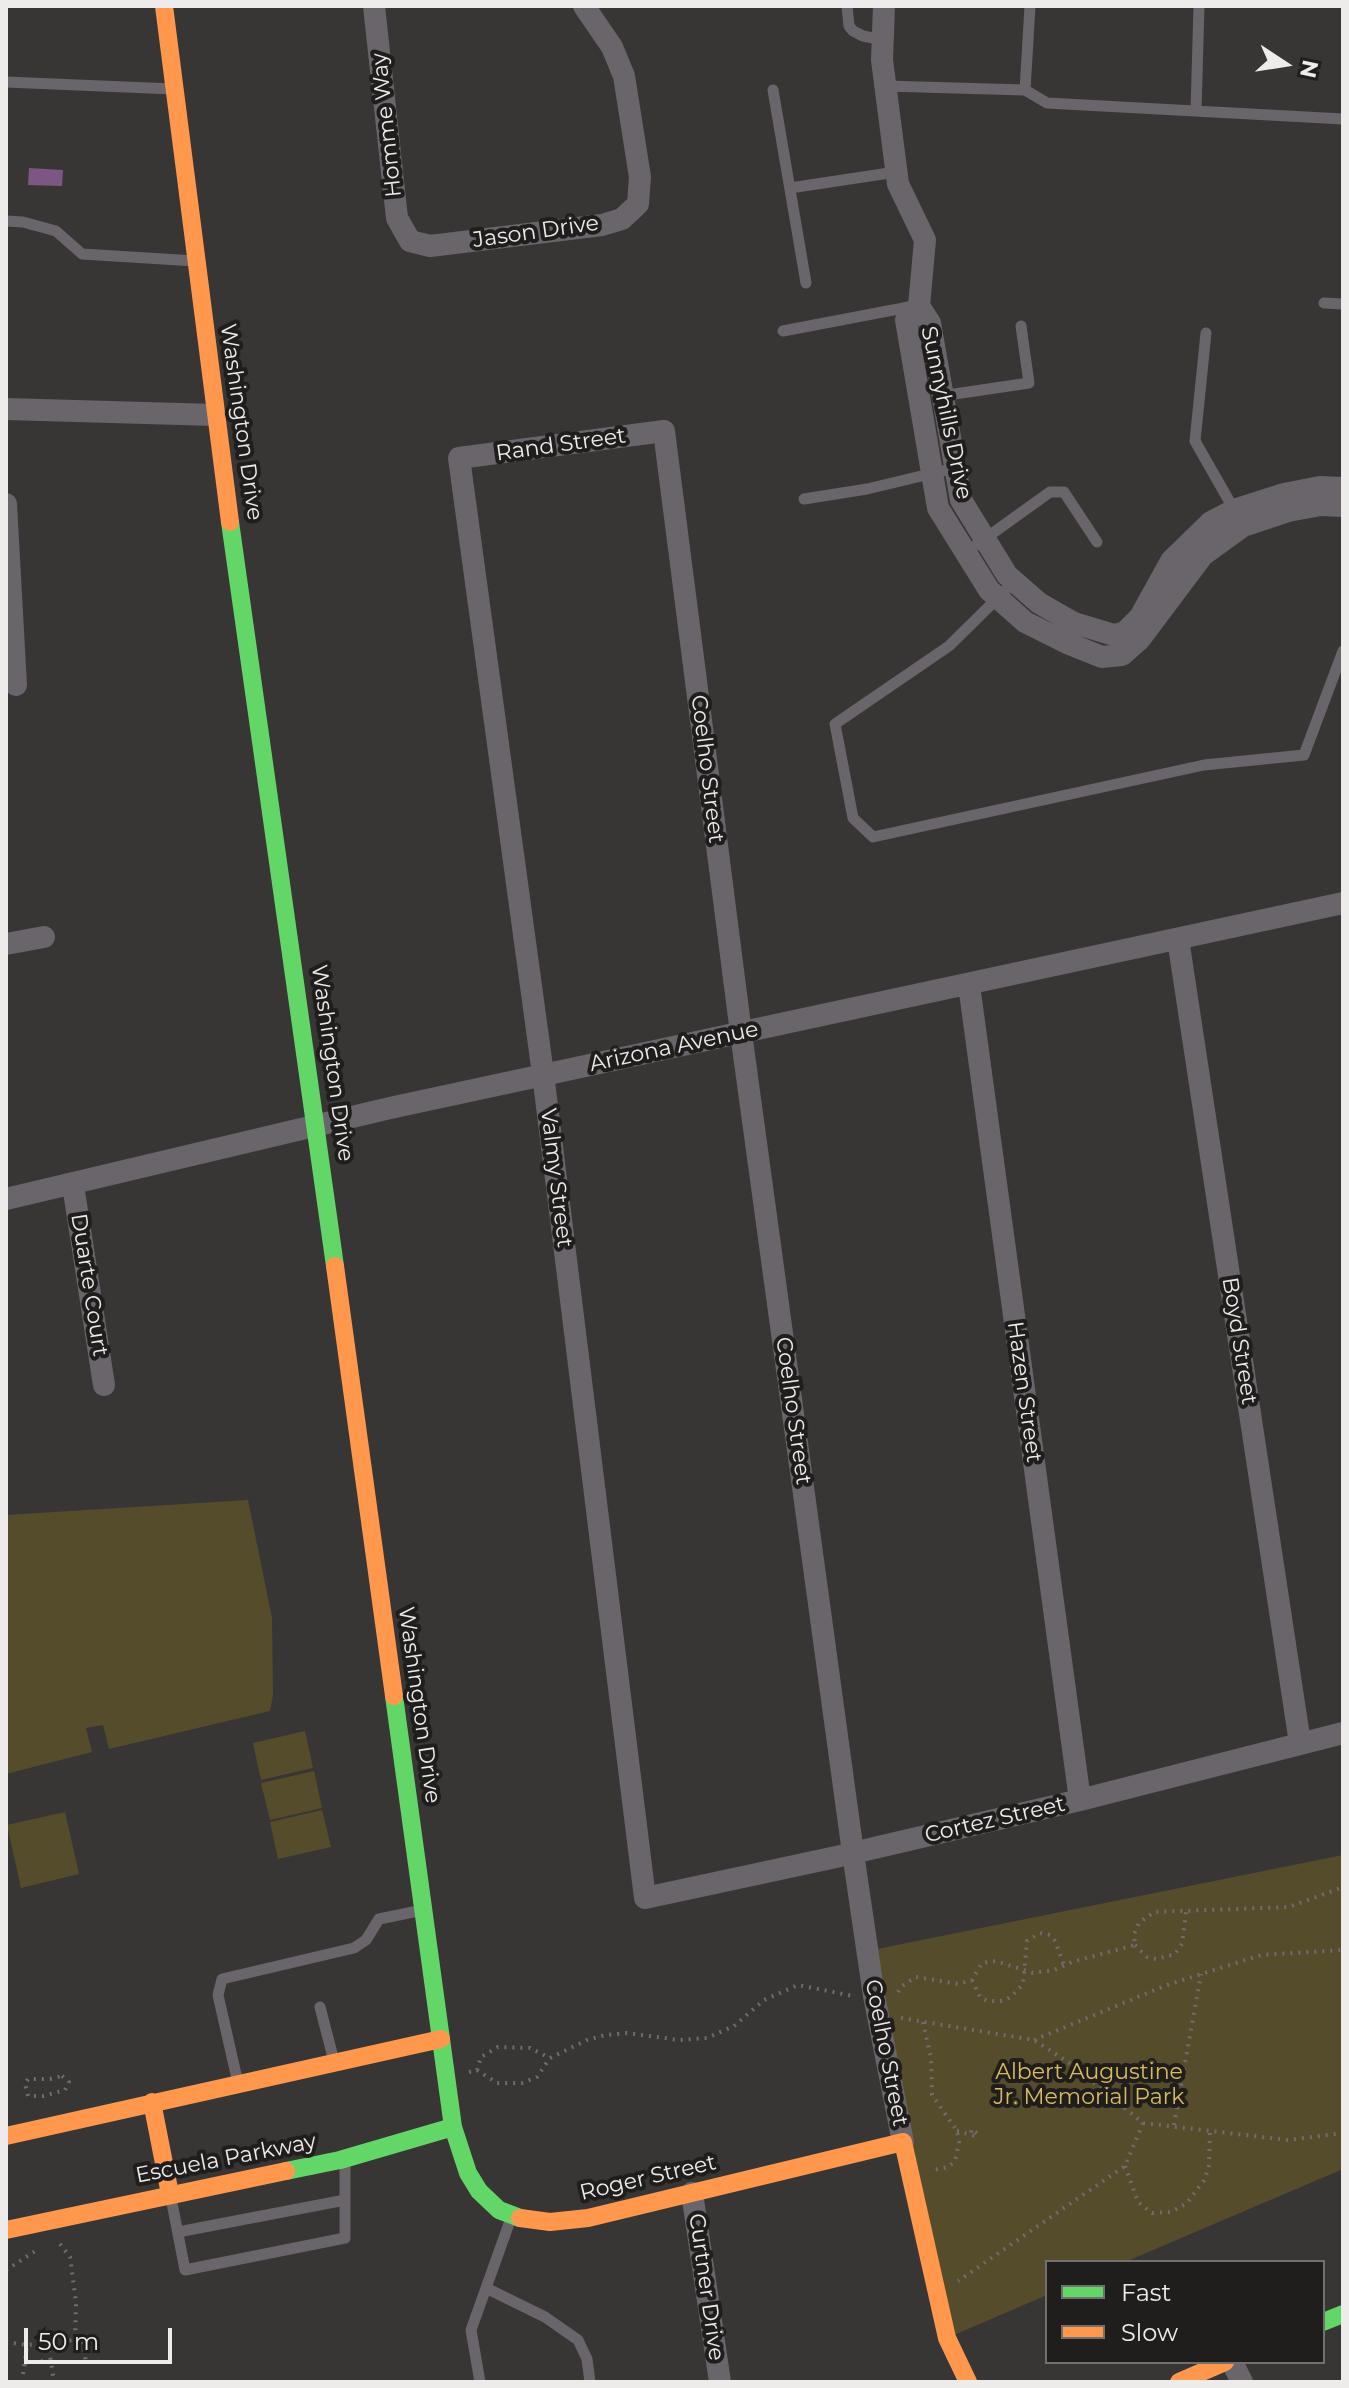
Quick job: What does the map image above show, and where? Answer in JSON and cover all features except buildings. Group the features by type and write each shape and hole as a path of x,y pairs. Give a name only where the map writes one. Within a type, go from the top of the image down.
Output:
{"street":[{"name":"Washington Drive","path":"164,6 215,415 453,2127"},
{"name":"Homme Way","path":"374,6 397,218 410,241"},
{"name":"Jason Drive","path":"410,241 430,246 602,225 622,219 638,204 640,177 624,76 612,47 584,6"},
{"name":"Sunnyhills Drive","path":"884,6 882,60 898,184 925,240 919,306 906,320 938,508 989,590 1025,622 1067,643 1102,657 1122,655 1140,639 1203,555 1239,518 1284,494 1320,487 1343,488"},
{"name":"Sunnyhills Drive","path":"919,306 930,323 961,500 1007,575 1039,603 1074,623 1114,635 1125,632 1140,617 1171,561 1211,522 1321,505 1343,506"},
{"path":"6,409 215,415"},
{"name":"Rand Street","path":"459,458 664,431"},
{"name":"Coelho Street","path":"664,431 741,1033 874,1996 947,2338 968,2382"},
{"name":"Valmy Street","path":"459,458 543,1074 645,1898"},
{"path":"6,504 16,685"},
{"name":"Arizona Avenue","path":"6,1199 543,1074 1343,903"},
{"path":"6,944 44,937"},
{"name":"Boyd Street","path":"1178,939 1300,1743"},
{"name":"Hazen Street","path":"969,985 1080,1800"},
{"name":"Duarte Court","path":"73,1185 104,1385"},
{"name":"Cortez Street","path":"645,1898 1080,1800 1343,1733"},
{"path":"7,2132 441,2039"},
{"path":"152,2102 170,2194"},
{"name":"Roger Street","path":"453,2127 468,2173 479,2191 490,2203 512,2216 534,2222 566,2221 903,2142"},
{"name":"Escuela Parkway","path":"6,2230 344,2159 453,2127"},
{"name":"Curtner Drive","path":"692,2193 720,2382"},
{"path":"1179,2382 1220,2364"},
{"path":"1233,2364 1242,2382"}],"lane":[{"path":"847,6 849,26 853,31 883,40"},
{"path":"1025,90 1030,6"},
{"path":"1196,111 1199,6"},
{"path":"6,82 174,89"},
{"path":"885,86 1025,90 1047,103 1343,119"},
{"path":"773,90 806,283"},
{"path":"790,188 896,172"},
{"path":"6,221 56,231 82,254 195,261"},
{"path":"1324,303 1343,304"},
{"path":"783,331 919,306"},
{"path":"920,400 1029,383 1021,326"},
{"path":"1206,333 1195,441 1239,518"},
{"path":"804,499 867,489 955,468"},
{"path":"965,553 1050,492 1064,492 1097,542"},
{"path":"1015,581 949,646 835,724 853,818 873,837 1204,765 1304,755 1343,651"},
{"path":"238,2084 218,1995 222,1979 354,1948 366,1940 379,1919 423,1910"},
{"path":"320,2007 334,2062"},
{"path":"170,2194 185,2270 345,2238 344,2159"},
{"path":"178,2232 345,2200"},
{"path":"480,2382 471,2330 512,2216"},
{"path":"486,2288 545,2317 578,2340 587,2359 590,2382"}],"path":[{"path":"1186,1912 1182,1944 1175,1954 1156,1959 1147,1957 1135,1945 1134,1934 1145,1918 1154,1912 1289,1907 1343,1887"},
{"path":"972,1980 980,1997 987,2001 1003,2001 1017,1992 1023,1984 1027,1941 1040,1933 1050,1935 1055,1941 1064,1965"},
{"path":"898,1992 916,1977 959,1984 972,1980 982,1963 996,1961 1042,1973 1135,1945"},
{"path":"1034,2040 1167,1985 1261,1955 1343,1950"},
{"path":"1174,2125 1202,1974"},
{"path":"446,2076 477,2070 497,2083 522,2083 537,2077 550,2058 605,2035 627,2033 679,2040 707,2038 734,2026 764,2000 798,1985 859,1998"},
{"path":"901,2018 1034,2040 1071,2064 1143,2123 1288,2140 1343,2133"},
{"path":"923,2022 931,2058 932,2095 957,2131 958,2153 948,2167 925,2172"},
{"path":"477,2070 481,2057 498,2047 530,2048 550,2058"},
{"path":"65,2076 69,2082 60,2092 28,2096 25,2084 28,2079 65,2076"},
{"path":"936,2290 957,2281 1125,2166 1143,2123"},
{"path":"957,2131 970,2135"},
{"path":"1125,2166 1138,2202 1152,2213 1171,2212 1187,2203 1205,2179 1209,2165 1210,2131"},
{"path":"54,2235 70,2257 76,2302 75,2341"},
{"path":"6,2270 47,2243"},
{"path":"6,2342 27,2345 83,2339 86,2364"},
{"path":"48,2342 54,2382"},
{"path":"22,2382 27,2345"},
{"path":"25,2363 51,2360"}],"green space":[{"path":"248,1500 272,1618 273,1695 270,1711 109,1749 103,1725 86,1728 92,1752 6,1774 6,1515"},
{"path":"305,1731 313,1768 261,1780 253,1743"},
{"path":"314,1771 322,1808 270,1820 261,1783"},
{"path":"322,1810 331,1847 278,1859 270,1822"},
{"path":"65,1812 79,1874 21,1888 7,1825"},
{"name":"Albert Augustine Jr. Memorial Park","path":"1343,1855 1343,2169 1130,2260 1045,2260 1045,2296 947,2338 867,1951"}],"shaded area":[{"path":"29,168 63,170 62,186 28,185"}],"traffic: fast":[{"path":"230,522 335,1266"},
{"path":"394,1696 453,2127 468,2173 479,2191 499,2210 520,2218"},
{"path":"286,2171 340,2160 453,2127"},
{"path":"1325,2321 1343,2314"}],"traffic: slow":[{"path":"164,6 230,522"},
{"path":"335,1266 394,1696"},
{"path":"6,2136 441,2039"},
{"path":"152,2102 170,2194"},
{"path":"520,2218 550,2222 588,2218 903,2142 947,2338 968,2382"},
{"path":"6,2230 286,2171"},
{"path":"1179,2382 1220,2364"}]}
